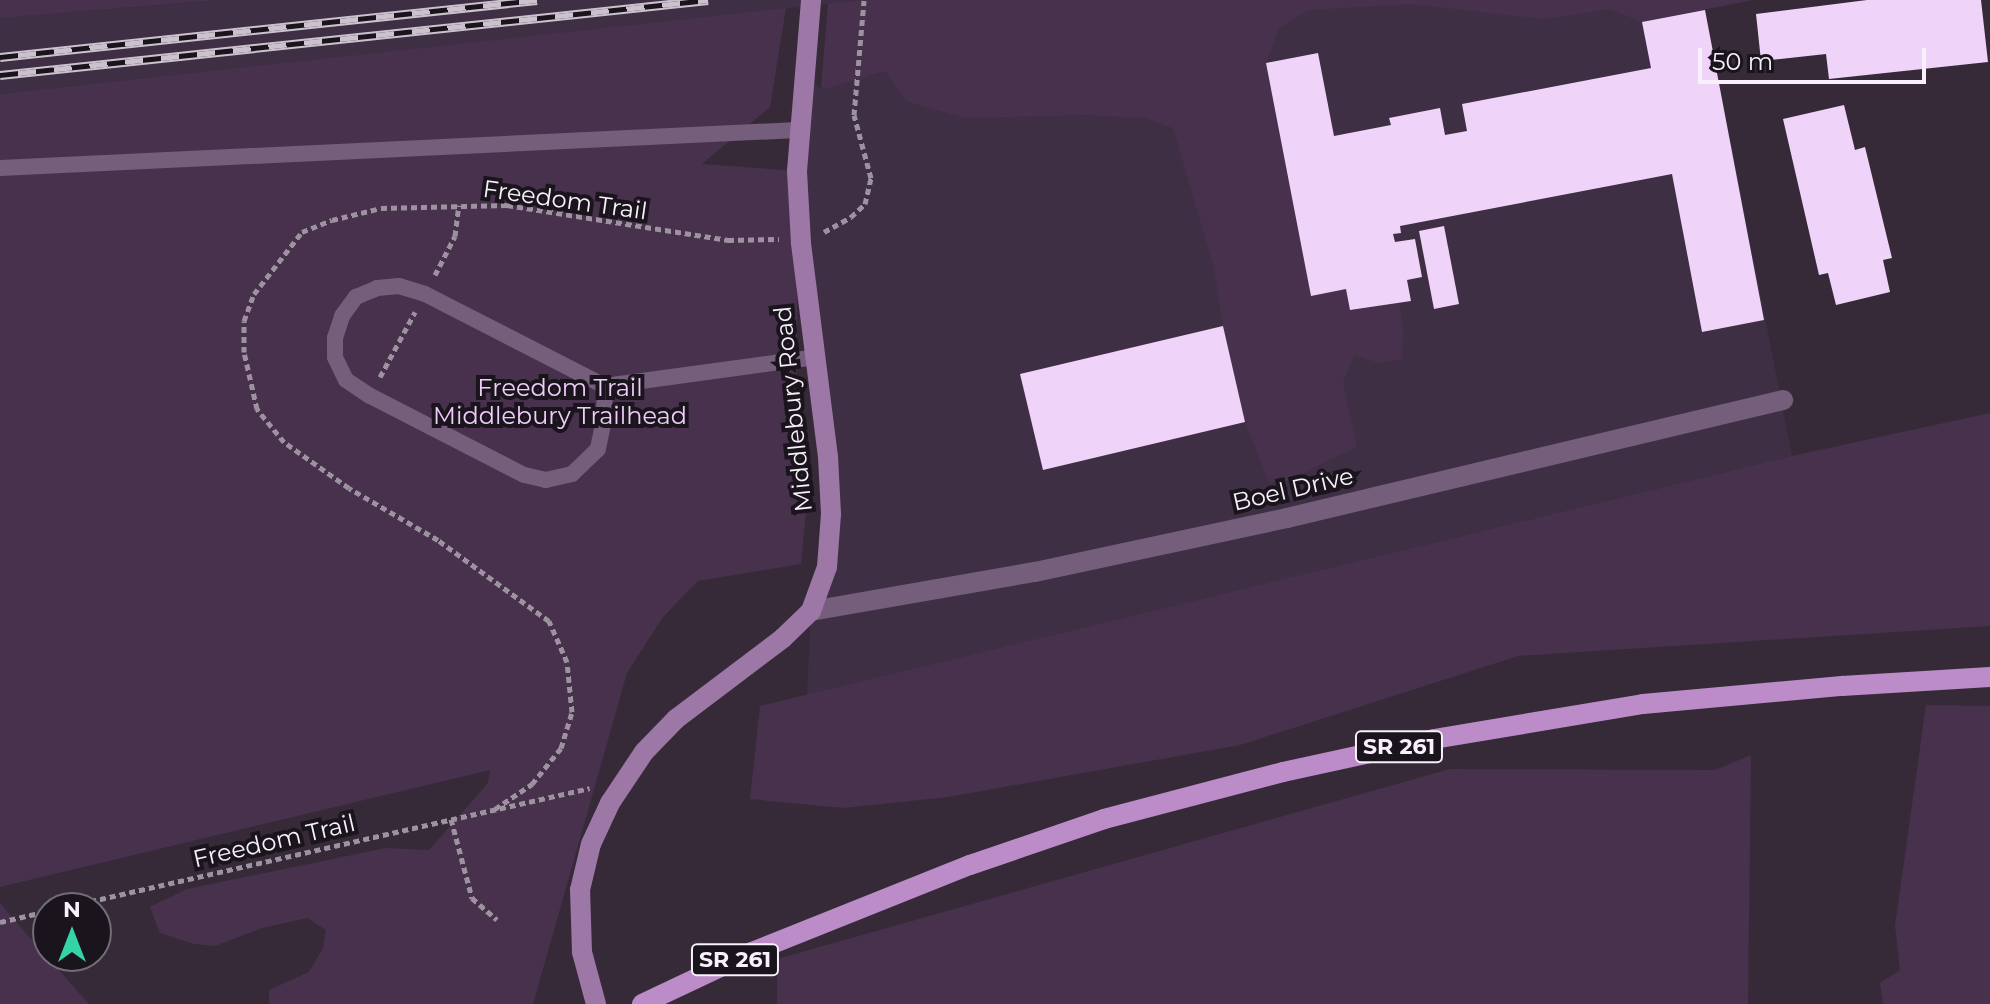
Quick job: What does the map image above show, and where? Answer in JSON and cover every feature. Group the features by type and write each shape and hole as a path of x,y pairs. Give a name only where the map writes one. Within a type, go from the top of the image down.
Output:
{"main road":[{"name":"SR 261","path":"642,1004 752,952 970,865 1104,819 1283,772 1434,739 1643,704 1842,686 1990,677"}],"street":[{"name":"Middlebury Road","path":"596,1004 582,952 580,890 591,844 644,752 676,719 783,638 811,611 827,567 831,514 801,236 798,130 811,0"},
{"name":"Boel Drive","path":"811,611 1035,572 1287,518 1783,400"}],"lane":[{"path":"0,168 798,130"},
{"path":"605,386 604,420 598,449 572,474 546,480 524,475 370,396 346,380 335,357 335,338 342,316 356,297 377,288 399,286 425,294 605,386 816,357"}],"path":[{"name":"Freedom Trail","path":"495,809 532,784 542,772 561,748 572,712 567,662 549,621 438,540 349,488 284,442 257,409 244,352 244,321 254,294 302,232 381,208 507,205 728,240 773,241 826,231 865,204 871,178 854,115 864,0"},
{"name":"Freedom Trail","path":"112,896 626,780"},
{"path":"451,819 472,898 497,920"},
{"path":"0,922 32,915"}],"shaded area":[{"path":"218,0 1703,0 1792,456 807,695 811,611 827,567 798,184 810,80 821,89 828,4 0,94 0,18"}],"green space":[{"path":"0,0 218,0 0,18"},
{"path":"866,0 1753,0 1642,22 1610,9 1544,19 1410,4 1308,10 1279,28 1266,63 1311,295 1346,289 1351,310 1399,301 1403,329 1402,359 1379,363 1354,355 1343,383 1357,447 1286,481 1269,482 1245,422 1223,326 1214,268 1173,128 1144,118 1084,115 966,118 907,102 885,71 821,90 828,4"},
{"name":"Freedom Trail Middlebury Trailhead","path":"786,8 770,107 702,164 797,171 797,436 809,483 801,564 698,581 663,617 627,673 533,1004 269,1004 269,990 309,972 323,948 326,930 307,918 262,928 215,946 194,944 160,933 150,907 187,889 386,848 429,850 488,783 490,770 0,887 0,94"},
{"path":"1990,413 1990,626 1518,656 1240,745 948,797 844,808 750,799 760,706 1792,456"},
{"path":"1926,705 1990,706 1990,1004 1883,1004 1880,983 1900,970 1895,926"},
{"path":"1751,755 1748,1004 777,1004 777,959 1450,769 1715,770"},
{"path":"0,903 32,940 32,972 61,972 89,1004 0,1004"}],"building":[{"path":"1867,0 1981,0 1988,62 1829,79 1826,54 1761,61 1756,14"},
{"path":"1705,10 1764,320 1702,332 1672,174 1400,226 1401,233 1393,234 1395,242 1415,239 1422,277 1407,280 1411,301 1350,310 1346,289 1311,296 1266,63 1318,53 1334,136 1391,125 1389,118 1440,108 1445,135 1467,131 1462,104 1651,68 1642,22"},
{"path":"1844,105 1855,150 1865,147 1892,258 1883,260 1890,292 1836,305 1828,273 1819,275 1783,119"},
{"path":"1444,226 1459,304 1434,309 1419,231"},
{"path":"1223,326 1245,422 1043,470 1020,374"}],"railway":[{"path":"0,57 537,0"},
{"path":"0,75 708,0"}]}
